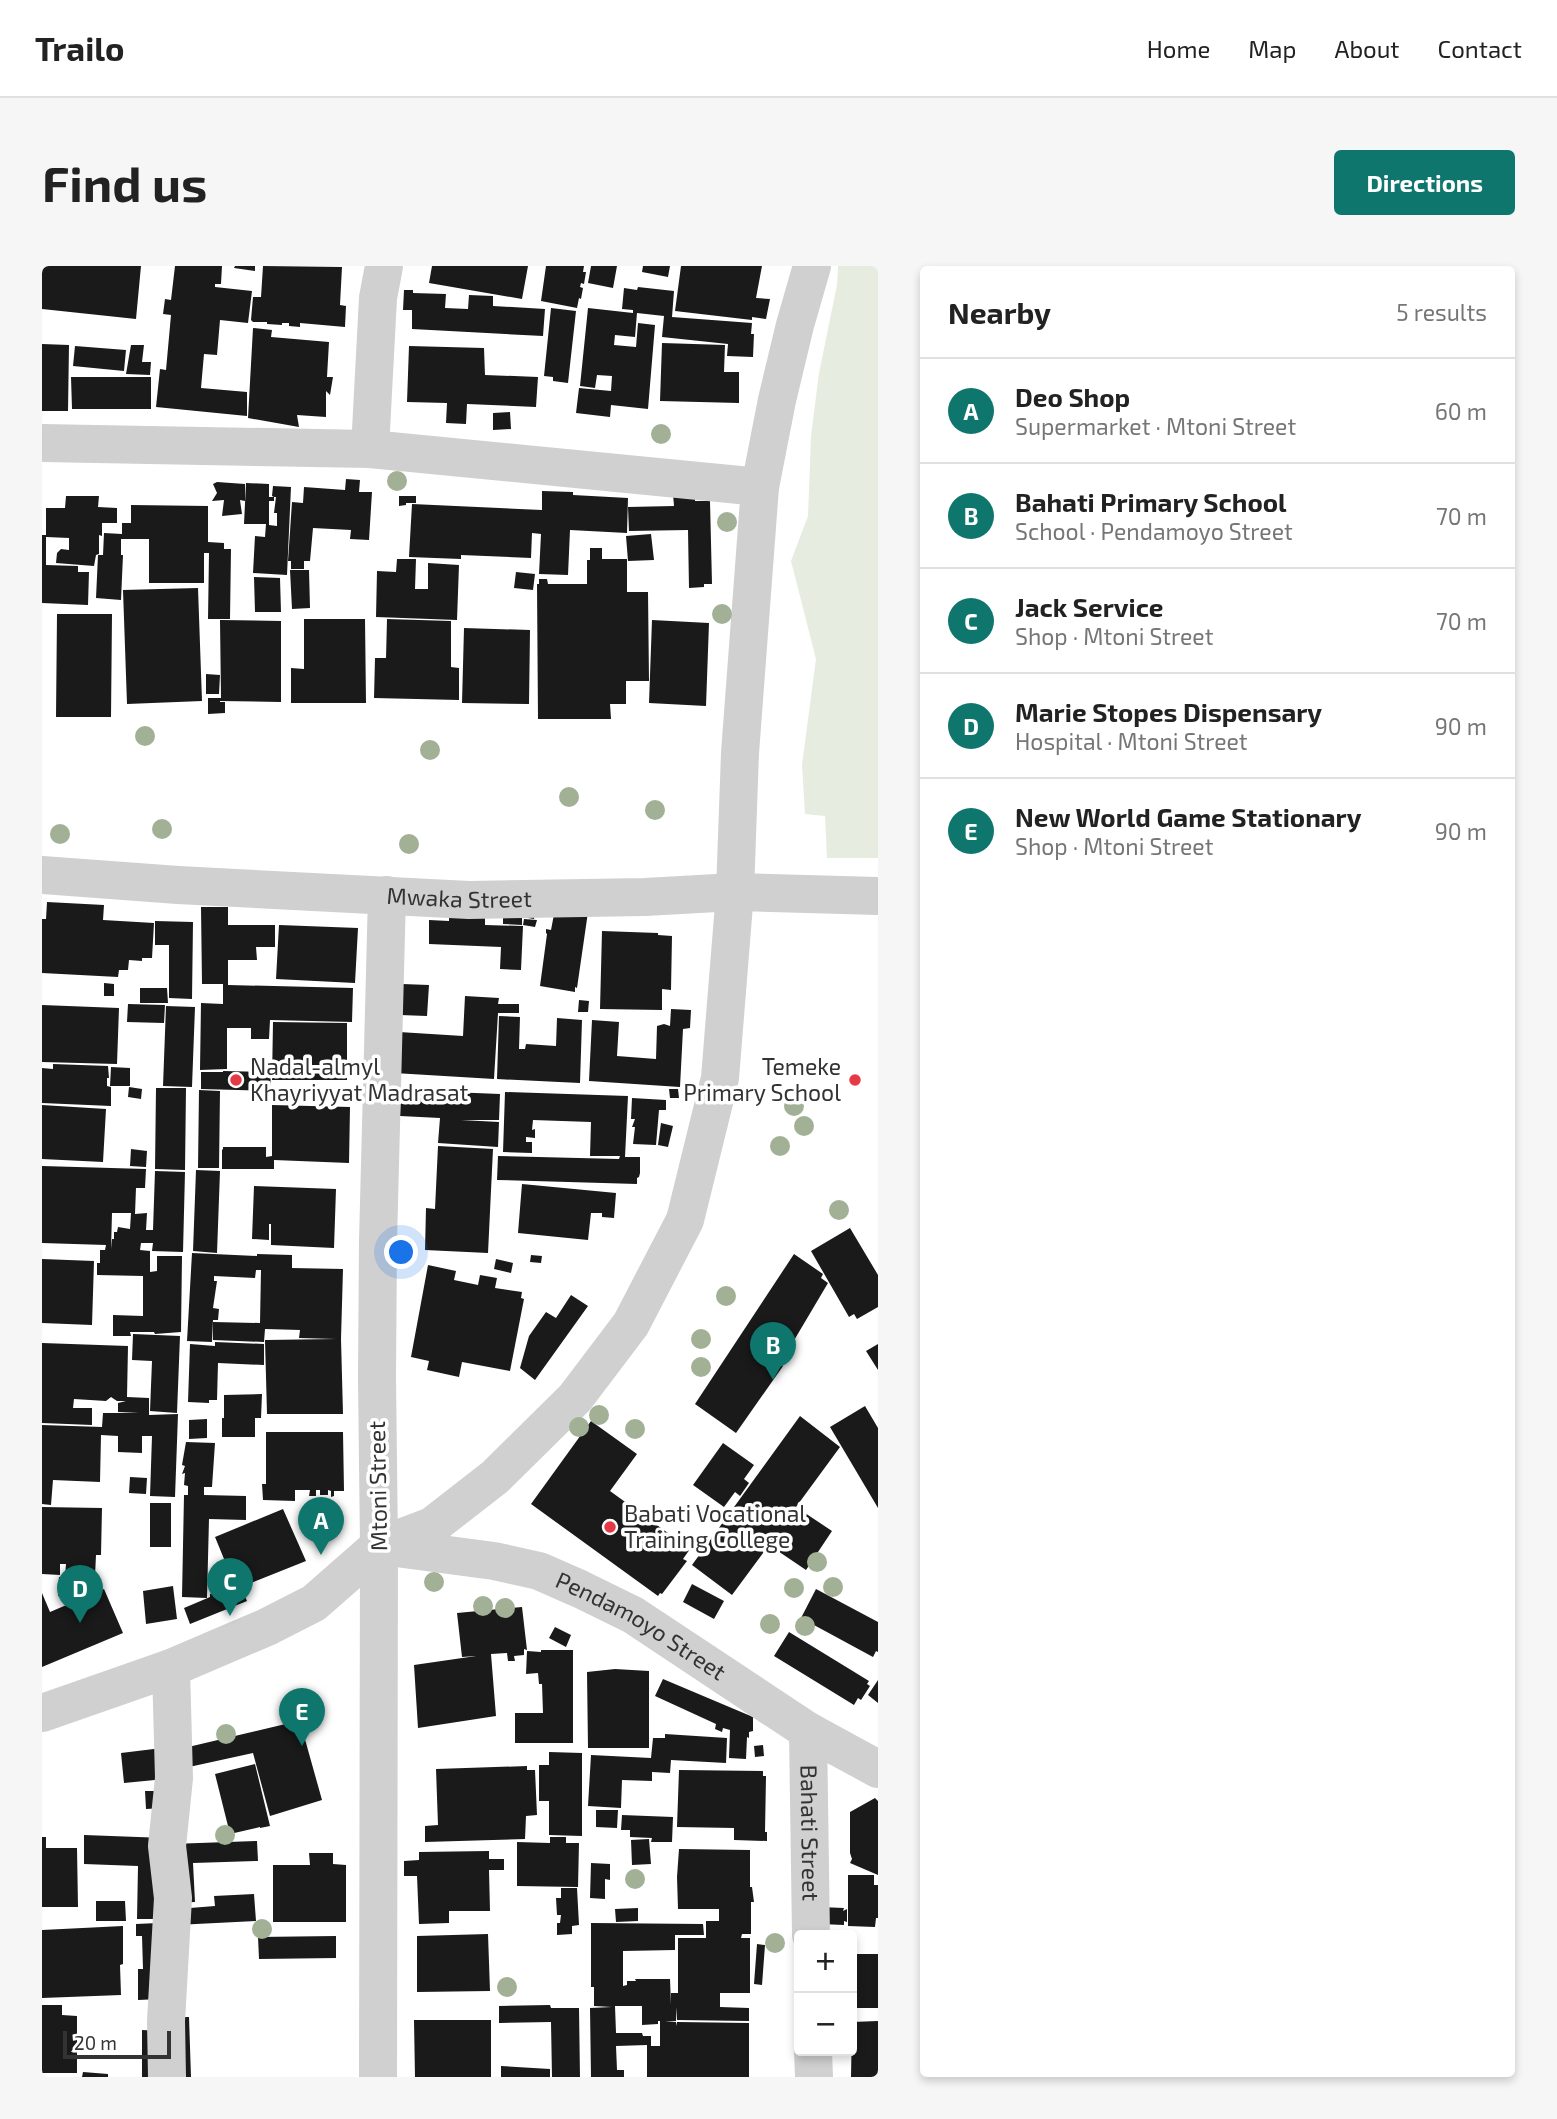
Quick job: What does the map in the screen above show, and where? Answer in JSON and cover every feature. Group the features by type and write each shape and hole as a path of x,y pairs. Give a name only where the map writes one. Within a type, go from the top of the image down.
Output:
{"street":[{"path":"370,449 379,298 384,266"},
{"path":"42,1713 171,1668 267,1627 314,1603 379,1546 432,1526 495,1477 575,1398 631,1324 685,1220 720,1078 735,892 740,753 760,487 783,375 811,266"},
{"path":"42,443 370,449 760,487"},
{"name":"Mwaka Street","path":"42,874 178,885 469,900 645,897 735,892 878,896"},
{"name":"Mtoni Street","path":"378,2077 377,1378 387,895"},
{"name":"Pendamoyo Street","path":"379,1546 494,1561 559,1580 634,1615 808,1731 878,1769"},
{"path":"167,2077 166,2021 173,1898 167,1846 174,1778 171,1668"},
{"name":"Bahati Street","path":"808,1731 811,1930"},
{"path":"813,2056 814,2077"}],"shaded area":[{"path":"838,266 878,266 878,858 827,858 825,816 805,814 802,765 816,659 791,561 808,516 811,436"}],"building":[{"path":"42,266 141,266 136,319 42,309"},
{"path":"175,266 222,266 221,284 215,284 215,287 252,291 248,323 220,320 217,355 204,354 201,388 247,392 247,416 156,407 160,369 166,370 171,315 163,314 165,299 171,300"},
{"path":"255,266 255,271 234,268"},
{"path":"263,266 342,267 340,305 346,306 345,327 300,323 300,327 289,326 289,323 282,325 253,322 253,297 261,297"},
{"path":"432,266 528,266 522,299 429,283"},
{"path":"546,266 584,266 584,284 581,283 580,287 583,288 577,308 541,301"},
{"path":"591,266 617,266 613,288 588,283"},
{"path":"643,266 670,266 668,277 642,272"},
{"path":"681,266 762,266 756,298 770,299 766,319 752,317 752,320 675,311"},
{"path":"638,287 674,291 672,317 752,323 753,357 727,356 728,344 662,337 664,316 637,313 635,337 615,335 614,345 636,347 638,323 655,325 648,409 611,405 610,417 576,413 579,388 611,391 612,376 597,375 595,388 580,386 588,308 633,313 633,310 622,309 624,288 637,290"},
{"path":"404,290 413,290 413,293 446,294 445,308 468,309 469,295 493,296 493,306 545,309 543,336 412,329 412,310 403,310"},
{"path":"551,308 576,311 568,383 553,381 553,377 544,376"},
{"path":"253,328 272,330 271,337 329,342 327,377 333,377 330,395 326,391 326,417 297,415 299,427 248,418"},
{"path":"662,343 725,345 724,372 739,372 739,403 660,401"},
{"path":"42,344 69,345 68,411 42,411"},
{"path":"131,345 144,345 142,362 151,362 150,375 126,374"},
{"path":"75,346 126,350 124,371 73,366"},
{"path":"409,346 484,348 485,375 538,377 536,407 467,404 466,424 446,423 447,403 407,402"},
{"path":"71,377 151,377 151,409 72,409"},
{"path":"510,412 511,429 493,430 493,413"},
{"path":"346,479 360,480 359,492 372,492 369,540 350,539 351,530 313,528 310,561 304,561 304,569 291,569 291,561 288,561 292,502 303,503 304,487 345,490"},
{"path":"246,483 269,484 269,497 274,497 273,486 291,487 287,575 253,573 255,536 265,537 266,524 244,524","holes":["276,497 274,513 277,513 277,526 269,525 269,501 274,501"]},
{"path":"213,484 245,484 245,501 240,500 242,514 222,516 224,500 212,501 217,493"},
{"path":"542,491 628,498 627,533 570,530 568,575 539,574 541,534 532,533 531,558 461,555 461,559 409,557 412,504 542,510"},
{"path":"695,493 695,501 710,501 712,584 689,588 688,530 629,531 628,507 674,506 673,494"},
{"path":"66,496 99,496 98,507 117,508 117,523 102,523 99,554 96,555 94,566 56,563 57,553 61,549 69,550 69,538 46,537 46,508 65,508"},
{"path":"399,496 416,496 416,503 399,506"},
{"path":"131,505 208,506 208,542 224,543 224,549 231,549 230,619 208,619 209,553 204,553 204,583 149,583 149,539 121,539 121,600 96,598 98,555 103,555 104,533 122,534 122,523 131,523"},
{"path":"651,534 654,560 628,561 626,536"},
{"path":"42,535 46,535 46,565 78,566 78,572 89,572 88,605 42,603"},
{"path":"590,548 602,548 602,559 627,559 627,592 648,592 649,681 626,681 626,704 610,704 611,719 538,719 537,584 539,579 547,579 548,584 587,584"},
{"path":"397,559 416,559 415,589 428,589 428,563 459,565 457,620 376,617 377,571 396,572"},
{"path":"290,570 309,570 310,608 292,609"},
{"path":"516,572 535,574 533,590 514,588"},
{"path":"254,577 280,578 281,612 255,612"},
{"path":"198,588 202,701 127,704 123,590"},
{"path":"57,614 112,614 111,717 56,717"},
{"path":"304,619 365,619 366,703 291,703 291,668 304,669"},
{"path":"387,619 451,621 451,667 459,668 459,700 374,698 375,658 386,658"},
{"path":"220,620 281,621 281,702 220,701 225,702 225,713 208,714 208,698 221,698"},
{"path":"652,620 709,623 706,706 649,703"},
{"path":"464,628 530,630 529,704 462,703"},
{"path":"206,674 220,675 219,694 206,694"},
{"path":"47,902 104,905 103,920 154,923 152,958 142,958 142,961 129,960 128,970 119,970 118,977 42,973 42,919 46,919"},
{"path":"201,907 228,907 228,925 275,925 275,947 256,947 257,960 228,960 228,985 353,988 352,1022 270,1020 269,1039 251,1039 251,1028 227,1028 227,1069 200,1070 201,1003 223,1004 223,984 202,984"},
{"path":"555,909 588,912 575,992 540,986 546,929 551,930"},
{"path":"449,911 485,913 485,925 523,926 521,970 500,969 501,947 429,944 429,920 449,921"},
{"path":"503,913 535,914 534,919 522,917 522,925 503,924"},
{"path":"524,919 537,920 535,927 523,925"},
{"path":"155,921 193,922 192,999 169,998 169,945 155,945"},
{"path":"279,925 358,928 355,983 276,979"},
{"path":"602,931 672,936 671,990 662,989 662,1010 600,1009"},
{"path":"104,983 114,984 114,996 104,996"},
{"path":"402,984 429,985 427,1016 400,1015"},
{"path":"140,988 167,988 168,1003 140,1003"},
{"path":"465,996 499,998 498,1004 519,1004 519,1013 498,1013 494,1079 394,1073 399,1032 463,1036"},
{"path":"579,1000 589,1001 588,1012 578,1012"},
{"path":"128,1004 165,1005 164,1023 127,1022"},
{"path":"42,1005 119,1008 117,1064 42,1062"},
{"path":"166,1006 195,1007 192,1087 163,1086"},
{"path":"671,1009 691,1010 690,1028 683,1029 680,1087 589,1081 592,1020 619,1022 617,1056 656,1059 657,1026 670,1026"},
{"path":"499,1016 520,1017 519,1049 525,1049 526,1044 556,1046 557,1018 582,1020 580,1083 497,1079"},
{"path":"273,1022 347,1023 347,1080 272,1080"},
{"path":"53,1064 108,1066 107,1086 111,1087 111,1106 42,1103 42,1068 53,1069"},
{"path":"111,1067 130,1068 130,1086 110,1086"},
{"name":"Nadal-almyl Khayriyyat Madrasat","path":"201,1072 271,1072 270,1091 201,1089"},
{"path":"129,1087 142,1089 141,1099 128,1097"},
{"path":"156,1088 186,1088 185,1170 155,1169"},
{"path":"669,1089 678,1089 679,1098 670,1098"},
{"path":"199,1090 220,1091 219,1168 198,1168"},
{"path":"401,1090 500,1094 499,1120 461,1120 499,1122 498,1147 438,1143 440,1118 400,1116"},
{"path":"505,1092 628,1096 625,1157 640,1157 637,1184 497,1180 498,1156 619,1159 620,1156 590,1156 591,1122 533,1120 535,1138 526,1137 526,1142 532,1142 532,1153 503,1152"},
{"path":"632,1098 666,1100 666,1110 659,1110 656,1145 633,1144 635,1127 632,1127 635,1119 631,1119"},
{"path":"42,1105 106,1109 103,1162 42,1159"},
{"path":"272,1105 350,1107 349,1163 274,1160 274,1169 222,1169 223,1147 266,1147 266,1157 272,1156"},
{"path":"661,1123 673,1126 668,1147 658,1145"},
{"path":"438,1146 493,1149 488,1253 425,1250 426,1208 435,1209"},
{"path":"131,1149 147,1151 146,1167 130,1166"},
{"path":"42,1166 146,1169 145,1188 136,1188 135,1214 147,1213 146,1230 153,1230 155,1171 185,1172 183,1252 152,1251 153,1243 141,1243 140,1250 150,1251 150,1272 157,1271 157,1256 182,1256 181,1332 130,1332 131,1336 113,1336 113,1315 143,1316 143,1276 97,1275 100,1250 105,1250 106,1245 42,1243","holes":["112,1213 131,1213 130,1229 118,1227 117,1232 114,1232 111,1249"]},
{"path":"196,1170 220,1171 217,1253 193,1251"},
{"path":"522,1184 616,1193 614,1218 602,1217 602,1213 591,1213 588,1240 518,1233"},
{"path":"254,1186 336,1189 334,1248 271,1245 271,1224 269,1240 252,1239"},
{"path":"850,1228 878,1275 878,1307 857,1319 854,1314 849,1317 811,1251"},
{"path":"192,1253 292,1255 292,1268 343,1269 343,1414 267,1414 265,1340 336,1339 299,1338 300,1330 265,1329 264,1342 213,1340 213,1322 260,1323 261,1270 256,1270 255,1278 214,1276 214,1281 217,1281 213,1308 219,1309 218,1320 213,1320 212,1342 187,1341"},
{"path":"794,1254 823,1274 821,1278 828,1283 780,1364 783,1366 736,1433 695,1404"},
{"path":"531,1255 542,1256 541,1263 530,1262"},
{"path":"42,1259 94,1261 92,1325 42,1323"},
{"path":"496,1259 513,1263 511,1273 494,1269"},
{"path":"428,1265 456,1271 454,1280 478,1285 480,1275 497,1278 495,1288 522,1292 521,1298 524,1299 510,1371 462,1362 459,1377 427,1370 429,1361 411,1357"},
{"path":"571,1295 588,1306 535,1380 520,1368 529,1336 546,1312 556,1318"},
{"path":"133,1334 180,1336 177,1413 150,1411 152,1361 132,1360"},
{"path":"215,1342 264,1344 264,1365 218,1363 217,1400 209,1400 209,1403 188,1402 190,1344 215,1346"},
{"path":"42,1343 128,1346 127,1397 149,1398 149,1415 178,1414 175,1497 150,1496 152,1436 142,1436 142,1453 118,1452 118,1436 101,1435 100,1482 53,1480 51,1505 42,1504 42,1425 102,1427 103,1413 139,1413 118,1412 118,1403 126,1401 117,1401 111,1397 106,1401 74,1399 73,1408 92,1408 92,1425 42,1423"},
{"path":"878,1344 878,1370 866,1351"},
{"path":"262,1394 261,1418 255,1418 255,1437 222,1437 224,1395"},
{"path":"865,1406 878,1428 878,1508 830,1427"},
{"path":"800,1416 840,1447 796,1507 832,1531 806,1570 769,1545 732,1595 692,1565"},
{"path":"207,1419 207,1438 189,1439 189,1420"},
{"name":"Babati Vocational Training College","path":"591,1421 637,1454 610,1491 690,1549 683,1559 687,1561 658,1596 531,1504"},
{"path":"266,1432 343,1432 344,1491 334,1491 334,1496 331,1497 331,1491 328,1490 328,1495 320,1495 320,1490 316,1490 316,1496 309,1496 310,1490 295,1490 295,1501 263,1500 262,1484 266,1484"},
{"path":"186,1442 215,1443 212,1487 204,1487 204,1495 246,1496 246,1520 209,1519 207,1598 182,1597 184,1495 188,1495 188,1486 184,1485 185,1473 182,1474 185,1466 182,1465"},
{"path":"723,1443 754,1465 744,1479 749,1483 740,1496 735,1492 724,1507 693,1485"},
{"path":"130,1477 147,1478 146,1494 129,1493"},
{"path":"150,1503 171,1503 171,1547 150,1547"},
{"path":"42,1507 102,1508 101,1555 96,1555 95,1576 76,1576 75,1596 58,1596 59,1577 65,1577 66,1564 60,1564 60,1575 42,1574"},
{"path":"283,1509 306,1561 251,1583 245,1569 231,1576 215,1537"},
{"path":"239,1583 247,1601 190,1624 184,1608"},
{"path":"692,1584 724,1601 714,1619 683,1602"},
{"path":"173,1586 177,1619 146,1624 143,1591"},
{"path":"104,1589 123,1633 42,1667 42,1593 50,1612"},
{"path":"816,1589 878,1622 878,1652 876,1651 873,1657 801,1618"},
{"path":"522,1607 527,1650 524,1649 524,1655 514,1656 515,1661 508,1661 507,1653 491,1654 496,1716 418,1728 414,1665 476,1656 462,1657 457,1613"},
{"path":"555,1627 571,1635 566,1647 549,1638"},
{"path":"789,1632 869,1681 867,1684 870,1686 861,1700 858,1698 854,1705 774,1656"},
{"path":"573,1650 573,1743 515,1743 515,1713 543,1713 542,1684 539,1684 538,1673 526,1674 527,1651"},
{"path":"615,1669 649,1671 649,1748 588,1748 587,1672"},
{"path":"663,1679 753,1717 753,1731 749,1732 749,1738 747,1737 746,1759 729,1758 730,1730 723,1728 722,1732 715,1729 716,1724 655,1696"},
{"path":"878,1680 878,1703 868,1695"},
{"path":"294,1722 301,1725 322,1800 270,1816 253,1753 189,1767 184,1748"},
{"path":"665,1734 727,1738 726,1763 671,1760 670,1773 652,1772 652,1781 622,1780 621,1808 588,1806 591,1755 651,1758 653,1738 665,1738"},
{"path":"763,1745 764,1756 755,1757 754,1746"},
{"path":"162,1748 165,1779 124,1783 121,1753"},
{"path":"549,1752 582,1753 582,1836 549,1835 549,1801 539,1801 539,1765 549,1765"},
{"path":"255,1764 270,1826 230,1834 215,1774"},
{"path":"527,1766 527,1770 535,1770 537,1815 526,1816 525,1839 425,1842 425,1826 438,1825 436,1769"},
{"path":"679,1770 763,1771 763,1776 766,1776 767,1841 734,1840 734,1828 677,1827"},
{"path":"145,1791 163,1791 164,1808 146,1809"},
{"path":"875,1798 878,1801 878,1875 850,1863 850,1812"},
{"path":"596,1810 618,1810 617,1828 596,1827"},
{"path":"622,1815 673,1817 672,1842 651,1842 652,1838 630,1837 630,1830 621,1830"},
{"path":"84,1835 165,1838 164,1919 137,1919 138,1866 84,1864"},
{"path":"42,1837 46,1837 46,1848 77,1848 78,1907 42,1907"},
{"path":"550,1837 566,1837 566,1843 579,1843 578,1887 517,1886 517,1842 550,1843"},
{"path":"649,1839 651,1864 632,1865 631,1840"},
{"path":"257,1841 258,1861 193,1863 195,1902 173,1903 171,1844"},
{"path":"679,1849 750,1850 750,1887 754,1902 751,1902 751,1934 742,1934 741,1938 750,1938 750,1993 720,1993 720,2007 749,2008 749,2021 677,2020 676,2007 676,2021 665,2022 676,2022 676,2026 677,2022 749,2023 749,2077 647,2077 647,2045 616,2046 617,2070 624,2070 624,2077 591,2077 590,2008 612,2007 594,2006 594,1987 591,1987 591,1923 703,1924 704,1935 675,1935 675,1950 623,1951 623,1986 627,1985 627,1981 636,1981 635,1979 670,1979 671,2005 671,1993 678,1993 678,1938 706,1938 706,1921 719,1921 719,1909 678,1909","holes":["615,2006 642,2006 642,2025 658,2024 660,2021 660,2046 651,2046 651,2036 643,2036 642,2033 616,2033"]},
{"path":"489,1851 489,1859 504,1859 504,1870 489,1870 490,1911 449,1911 449,1923 419,1924 417,1876 404,1876 404,1861 419,1860 419,1852"},
{"path":"309,1853 333,1853 333,1864 346,1865 346,1922 273,1922 273,1865 310,1865"},
{"path":"591,1863 610,1864 610,1880 605,1879 605,1899 590,1898"},
{"path":"848,1875 874,1875 874,1885 878,1885 878,1918 875,1927 848,1926"},
{"path":"561,1888 577,1888 579,1925 572,1926 572,1934 557,1935 557,1923 560,1923 561,1915 557,1915 556,1898 561,1898"},
{"path":"254,1894 256,1921 176,1925 190,1908 215,1906 214,1896"},
{"path":"96,1901 125,1901 126,1921 96,1921"},
{"path":"820,1907 844,1908 843,1911 847,1909 847,1922 844,1921 844,1925 820,1924"},
{"path":"638,1908 638,1921 616,1922 615,1909"},
{"path":"158,1923 160,1999 138,2000 138,1969 143,1969 142,1936 136,1936 136,1924"},
{"path":"123,1926 121,1995 42,1998 42,1930"},
{"path":"488,1934 490,1991 417,1992 417,1936"},
{"path":"336,1936 336,1958 259,1959 258,1937"},
{"path":"757,1944 765,1945 762,1985 754,1984"},
{"path":"857,1954 878,1954 878,2008 857,2008"},
{"path":"42,2005 62,2005 62,2015 77,2016 77,2073 42,2073"},
{"path":"550,2005 551,2008 579,2008 580,2077 552,2077 551,2022 499,2023 499,2006"},
{"path":"168,2017 189,2017 191,2077 171,2077"},
{"path":"414,2020 491,2020 491,2077 415,2077"},
{"path":"878,2021 878,2077 851,2077 851,2056 857,2056 857,2022"},
{"path":"142,2030 164,2031 164,2077 142,2077"},
{"path":"501,2066 550,2069 550,2077 501,2077"},
{"path":"83,2072 108,2074 108,2077 82,2077"}],"place":[{"name":"Nadal-almyl Khayriyyat Madrasat","path":"236,1080"},
{"name":"Temeke Primary School","path":"855,1080"},
{"name":"Bahati Primary School","path":"773,1380"},
{"name":"Babati Vocational Training College","path":"610,1527"},
{"name":"Deo Shop","path":"321,1555"},
{"name":"Jack Service","path":"230,1616"},
{"name":"Marie Stopes Dispensary","path":"80,1623"},
{"name":"New World Game Stationary","path":"302,1746"}]}
